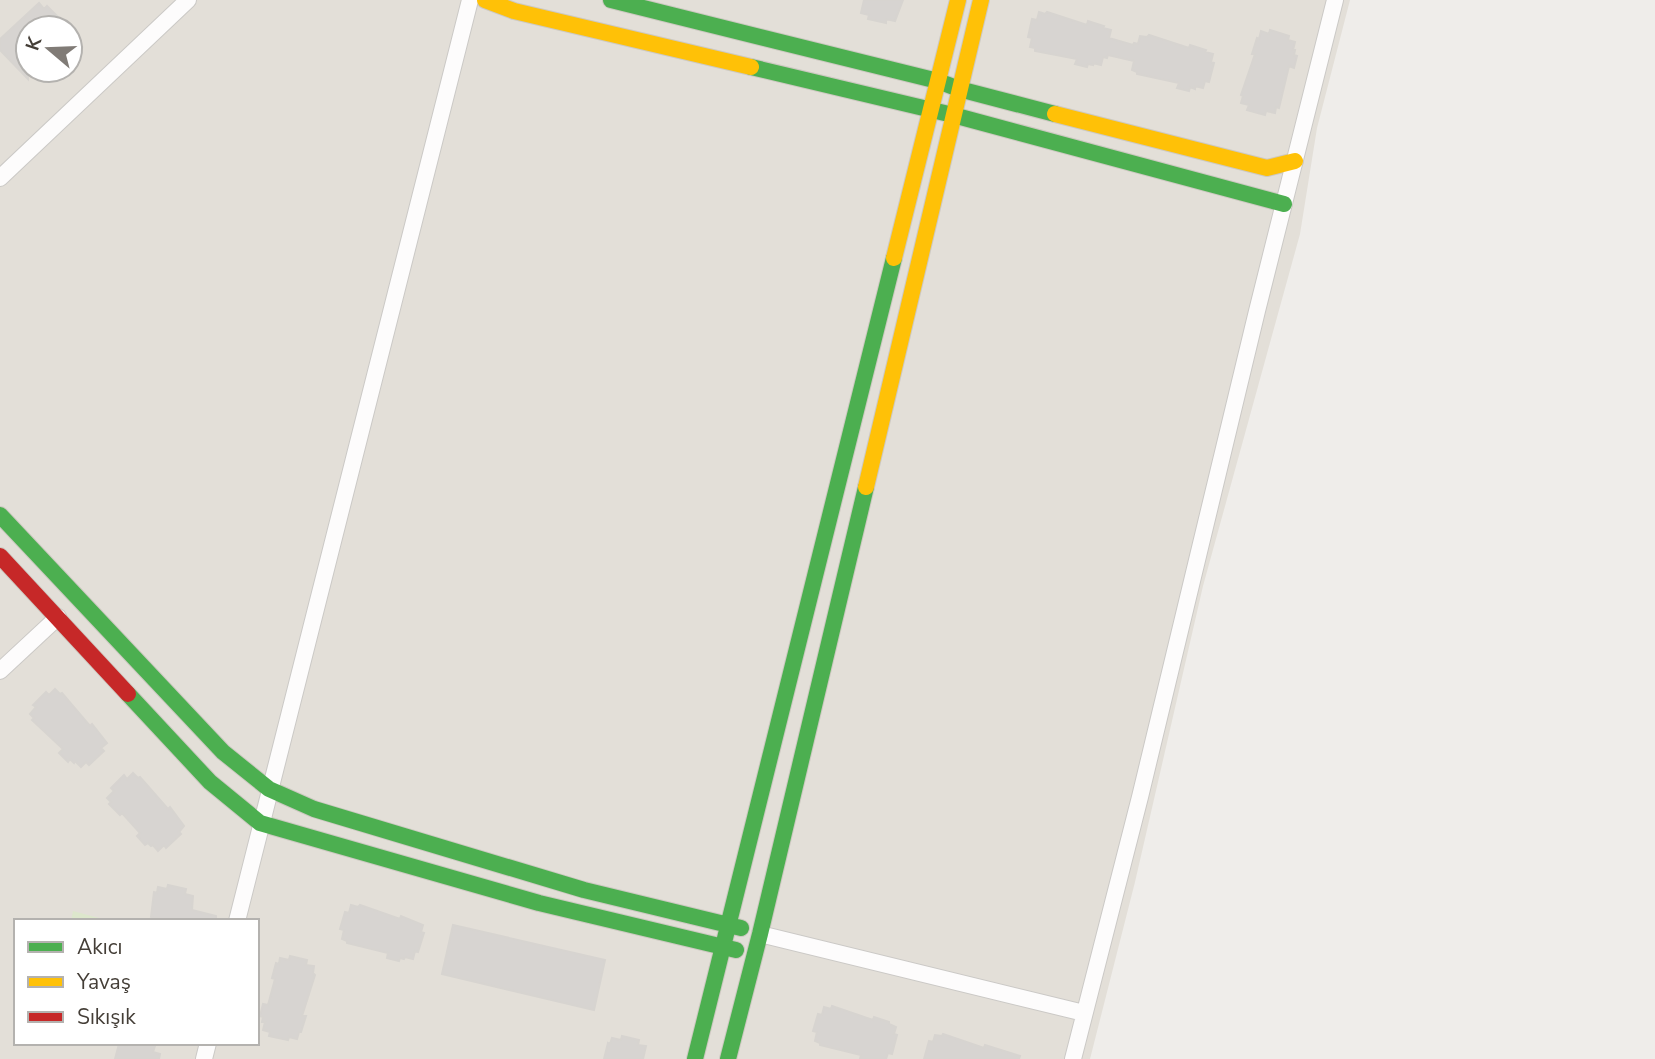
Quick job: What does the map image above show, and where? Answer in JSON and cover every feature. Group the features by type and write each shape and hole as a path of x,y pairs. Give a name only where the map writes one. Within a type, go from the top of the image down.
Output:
{"main road":[{"path":"485,0 514,11 953,115 1284,204"},
{"path":"611,0 939,81 959,89 1267,168 1295,161"},
{"path":"695,1059 958,0"},
{"path":"728,1059 981,0"},
{"path":"0,515 223,752 269,789 314,809 583,890 760,934"},
{"path":"0,556 210,782 260,823 539,902 755,953"}],"street":[{"path":"0,178 188,0"},
{"path":"237,919 470,0"},
{"path":"1073,1059 1140,797 1335,0"},
{"path":"0,671 58,617"},
{"path":"760,934 1084,1013"}],"shaded area":[{"path":"0,0 1350,0 1317,128 1300,234 1203,586 1135,882 1090,1059 0,1059"}],"green space":[{"path":"73,911 103,919 71,919"}],"building":[{"path":"864,0 903,0 895,21 886,19 886,23 868,19 869,15 861,13"},
{"path":"39,3 44,9 47,6 55,14 27,14"},
{"path":"1039,12 1087,25 1088,21 1104,26 1103,28 1111,30 1109,38 1133,45 1138,44 1140,36 1149,35 1189,48 1190,45 1206,50 1205,52 1213,54 1211,62 1214,63 1209,82 1205,81 1203,88 1190,87 1189,91 1177,88 1179,83 1137,74 1132,70 1134,61 1108,55 1107,58 1103,57 1101,65 1093,63 1087,67 1075,64 1077,59 1035,51 1035,48 1030,47 1032,38 1028,37 1032,19 1037,20"},
{"path":"14,26 14,64 0,50 0,39"},
{"path":"1270,30 1289,36 1288,40 1295,42 1293,50 1297,56 1294,68 1289,66 1279,108 1276,107 1275,113 1266,111 1265,115 1247,110 1249,105 1241,103 1241,95 1255,54 1252,54 1257,38 1259,39 1261,31 1269,34"},
{"path":"55,689 62,693 90,726 92,724 107,743 101,748 104,751 89,765 86,762 81,767 70,759 68,762 59,753 63,749 32,720 34,718 30,714 36,707 33,705 46,692 49,695"},
{"path":"133,773 140,777 168,809 170,807 184,826 179,832 181,834 166,848 164,845 158,851 153,845 145,845 137,836 140,833 122,813 120,815 109,804 111,802 107,798 114,791 111,788 124,775 127,779"},
{"path":"168,885 186,889 185,894 193,896 192,910 216,916 216,919 151,917 154,892 157,893 158,887 167,889"},
{"path":"351,905 360,905 400,919 401,916 423,925 421,932 424,933 413,959 405,957 399,961 387,958 388,953 347,943 342,939 344,930 340,929 345,912 349,913"},
{"path":"453,925 605,960 594,1010 442,974"},
{"path":"290,956 307,960 306,965 314,966 315,975 302,1016 306,1016 301,1032 297,1039 289,1037 288,1040 269,1036 270,1032 263,1030 265,1022 262,1022 263,1017 260,1016 263,1004 268,1005 276,963 279,964 280,958 289,960"},
{"path":"832,1006 873,1020 874,1017 896,1027 894,1034 897,1035 892,1054 888,1053 886,1059 860,1059 861,1055 820,1045 815,1041 817,1032 813,1031 818,1014 822,1015 824,1007 831,1009"},
{"path":"943,1034 984,1048 985,1045 1020,1056 1019,1059 924,1059 929,1041 933,1042 935,1035"},
{"path":"622,1036 639,1040 638,1045 646,1046 643,1059 604,1059 608,1043 610,1044 612,1038 621,1040"},
{"path":"119,1045 155,1045 153,1052 160,1054 159,1059 115,1059"}],"traffic: fast":[{"path":"611,0 938,81 1055,114"},
{"path":"751,67 953,115 1284,204"},
{"path":"695,1059 894,258"},
{"path":"728,1059 866,487"},
{"path":"0,515 223,752 269,789 314,809 584,890 741,928"},
{"path":"128,694 210,782 260,823 539,903 736,950"}],"traffic: slow":[{"path":"485,0 514,11 751,67"},
{"path":"894,258 958,0"},
{"path":"866,487 981,0"},
{"path":"1055,114 1267,168 1295,161"}],"traffic: jam":[{"path":"0,556 128,694"}]}
